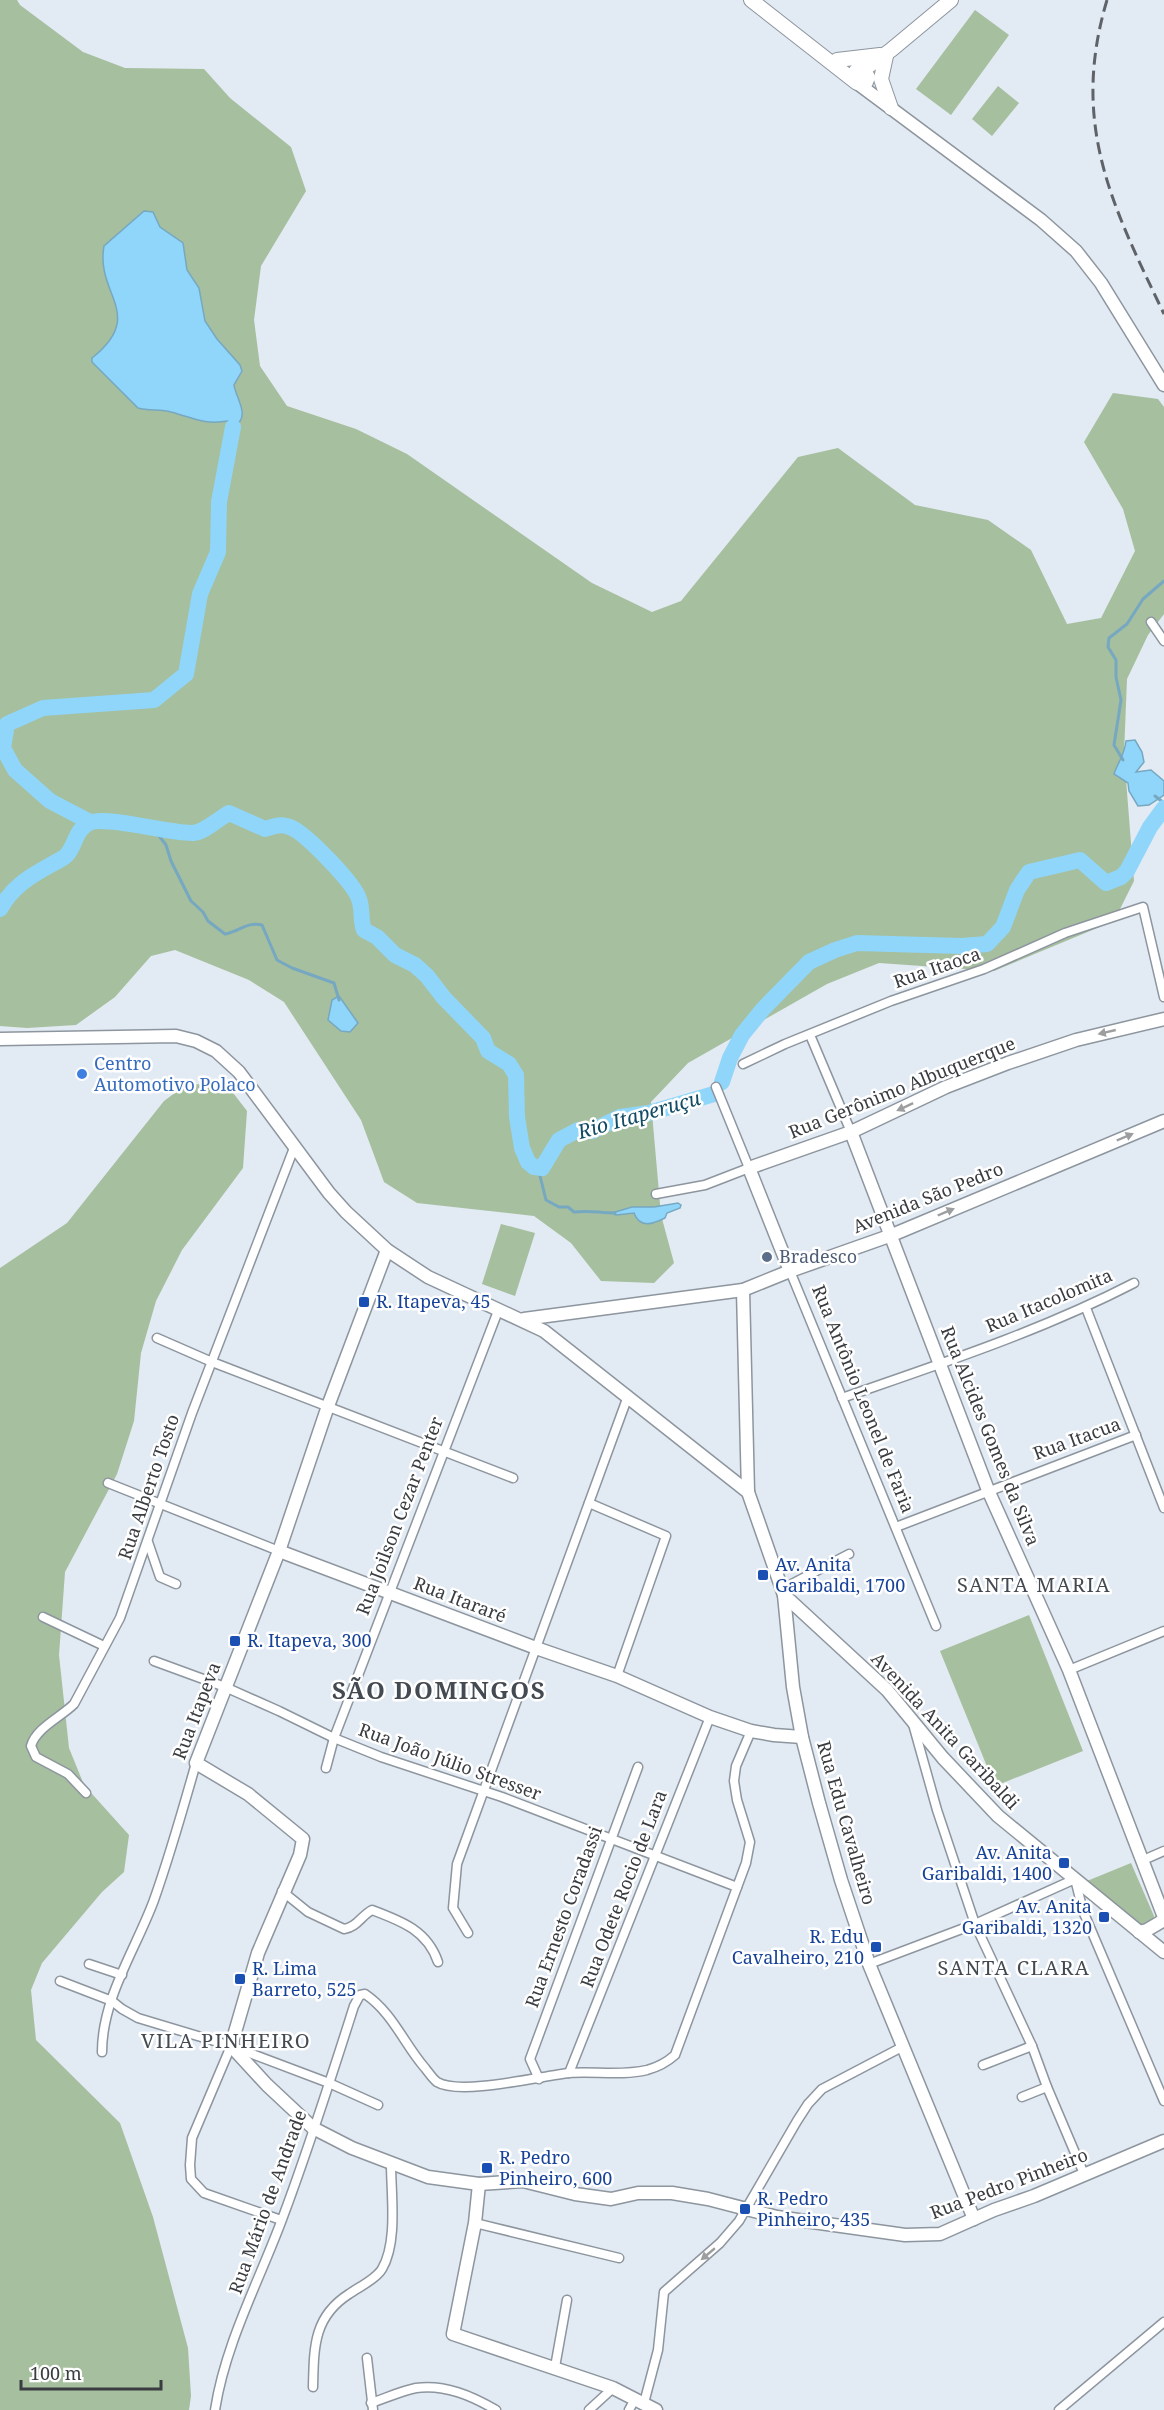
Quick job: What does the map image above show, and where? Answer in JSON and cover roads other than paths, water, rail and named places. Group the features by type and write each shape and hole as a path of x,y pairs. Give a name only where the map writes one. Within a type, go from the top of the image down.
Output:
{"main road":[{"path":"750,0 821,55 862,77"},
{"path":"862,77 951,0"},
{"path":"837,60 859,59 887,53"},
{"path":"887,53 881,79 891,108"},
{"path":"821,55 837,60 862,77"}],"street":[{"path":"862,77 891,108 1041,220 1076,252 1101,283 1164,385"},
{"path":"1151,622 1164,641"},
{"name":"Rua Itaoca","path":"742,1064 891,1001 1008,960 1065,933 1143,907 1164,996"},
{"name":"Rua Gerônimo Albuquerque","path":"656,1194 705,1185 851,1132 946,1087 1008,1063 1076,1040 1164,1019"},
{"path":"0,1040 139,1035 176,1036 196,1041 216,1051 239,1072 294,1149 346,1212 387,1250 428,1277 498,1311 524,1319 555,1339 748,1492"},
{"name":"Rua Alcides Gomes da Silva","path":"810,1035 892,1235 988,1490 1070,1670 1164,1919"},
{"name":"Rua Antônio Leonel de Faria","path":"716,1087 936,1626"},
{"name":"Avenida São Pedro","path":"524,1319 743,1290 790,1270 892,1235 1164,1121"},
{"name":"Rua Alberto Tosto","path":"86,1793 68,1774 36,1757 31,1746 38,1734 64,1715 74,1704 120,1617 212,1362 294,1149"},
{"name":"Rua Itapeva","path":"102,2052 102,2035 112,2001 153,1902 196,1763 279,1551 328,1406 387,1250"},
{"name":"Rua Itacolomita","path":"842,1398 941,1364 1086,1308 1134,1283"},
{"name":"Avenida Anita Garibaldi","path":"743,1290 748,1492 783,1592 812,1622 887,1690 943,1758 998,1816 1164,1952"},
{"path":"1086,1308 1164,1508"},
{"name":"Rua Joilson Cezar Penter","path":"326,1768 334,1738 389,1591 498,1311"},
{"path":"555,1339 551,1323 558,1314"},
{"path":"157,1338 212,1362 513,1478"},
{"path":"468,1933 453,1908 457,1864 628,1396"},
{"name":"Rua Itacua","path":"896,1527 1136,1435"},
{"path":"718,1469 739,1476 745,1469 747,1457"},
{"name":"Rua Itararé","path":"108,1483 279,1551 536,1648 617,1676 710,1717 751,1731 774,1736 802,1737"},
{"path":"589,1503 666,1536 617,1676"},
{"path":"148,1541 160,1577 176,1584"},
{"path":"783,1592 849,1554"},
{"name":"Rua Edu Cavalheiro","path":"783,1592 793,1687 802,1737 828,1836 869,1964 974,2219"},
{"path":"43,1617 104,1646"},
{"path":"788,1641 791,1630 795,1626 812,1622"},
{"path":"1070,1670 1164,1631"},
{"name":"Rua João Júlio Stresser","path":"154,1661 279,1711 334,1738 737,1887"},
{"name":"Rua Odete Rocio de Lara","path":"569,2073 710,1717"},
{"path":"912,1721 925,1769 975,1924 1032,2046 1084,2174"},
{"path":"539,2079 569,2073 644,2071 663,2065 675,2055 737,1887 750,1842 737,1800 734,1781 736,1766 751,1731"},
{"path":"925,1769 931,1758 943,1758"},
{"path":"196,1763 248,1794 303,1839 300,1855 282,1892 258,1953 231,2046 217,2074 192,2138 190,2171 191,2179 204,2193 281,2220"},
{"name":"Rua Ernesto Coradassi","path":"539,2079 530,2059 638,1767"},
{"path":"1141,1861 1164,1851"},
{"path":"869,1964 975,1924 1075,1879 1083,1911 1164,2101"},
{"path":"282,1892 308,1912 344,1929 356,1925 363,1915 372,1910 388,1916 417,1931 428,1940 438,1962"},
{"path":"1138,1932 1147,1930 1164,1919"},
{"path":"89,1964 122,1975"},
{"path":"60,1981 112,2001 138,2018 231,2046 329,2083 378,2105"},
{"name":"Rua Mário de Andrade","path":"215,2410 219,2386 281,2220 354,2006 360,1995 365,1994 378,2002 436,2082 448,2086 511,2084 539,2079"},
{"name":"Rua Pedro Pinheiro","path":"231,2046 267,2085 313,2128 352,2148 428,2177 479,2184 523,2181 575,2194 611,2199 638,2193 672,2193 708,2199 777,2217 905,2235 940,2234 1164,2141"},
{"path":"636,2404 658,2350 664,2292 720,2243 739,2221 803,2112 822,2089 904,2046"},
{"path":"983,2065 1032,2046"},
{"path":"1022,2097 1047,2087"},
{"path":"313,2387 314,2343 322,2320 340,2300 381,2270 390,2251 391,2164"},
{"path":"479,2184 475,2223 453,2334 613,2388 636,2404 656,2410"},
{"path":"475,2223 619,2258"},
{"path":"555,2367 567,2300"},
{"path":"1059,2410 1164,2322"},
{"path":"368,2358 372,2406 416,2388 433,2388 454,2390 470,2395 496,2410"},
{"path":"589,2410 613,2388"}],"water":[{"path":"144,211 153,212 160,227 183,243 187,270 199,288 205,321 217,339 240,365 242,371 234,385 242,413 239,423 233,427 228,421 205,421 167,411 138,408 92,362 92,358 108,343 116,329 118,316 103,263 104,246"},
{"path":"1135,740 1142,752 1144,762 1136,772 1151,770 1164,781 1164,795 1149,805 1138,806 1129,791 1128,783 1114,774 1126,741"},
{"path":"339,996 358,1023 350,1032 341,1031 328,1020 332,1000"},
{"path":"678,1203 681,1205 680,1208 667,1213 665,1218 647,1224 640,1221 634,1213 616,1215 612,1213 632,1207 654,1207"}],"waterway":[{"path":"90,822 50,801 15,770 3,748 7,724 43,708 154,700 186,674 200,594 218,552 219,502 233,427"},
{"path":"1123,760 1114,745 1121,700 1116,677 1116,660 1108,647 1109,638 1127,624 1143,599 1164,581"},
{"path":"1155,796 1164,803"},
{"name":"Rio Itaperuçu","path":"722,1082 730,1058 742,1035 763,1009 809,962 857,943 961,946 987,944 1003,927 1017,890 1029,872 1080,860 1106,883 1121,877 1127,871 1150,827 1164,808"},
{"name":"Rio Itaperuçu","path":"0,909 20,885 67,855 80,830 89,823 109,821 193,833 207,828 229,813 265,829 278,825 288,826 299,832 318,849 349,882 359,899 364,930 377,937 395,955 415,965 427,976 444,998 483,1038 488,1051 509,1064 516,1075 517,1117 522,1148 528,1162 534,1167 542,1168 559,1140 578,1130 592,1131 620,1117 649,1113 714,1094"},
{"path":"153,828 166,845 171,861 191,901 203,912 208,921 225,934 252,924 262,925 277,960 292,968 334,983 339,1000"},
{"path":"538,1168 546,1200 559,1207 568,1207 574,1212 615,1213"}],"railway":[{"path":"1107,0 1097,45 1093,86 1095,125 1102,163 1113,199 1164,314"}],"place":[{"name":"Centro Automotivo Polaco","path":"82,1074"},
{"name":"Bradesco","path":"767,1257"},
{"name":"R. Itapeva, 45","path":"364,1302"},
{"name":"Av. Anita Garibaldi, 1700","path":"763,1575"},
{"name":"R. Itapeva, 300","path":"235,1641"},
{"name":"Av. Anita Garibaldi, 1400","path":"1064,1863"},
{"name":"Av. Anita Garibaldi, 1320","path":"1104,1917"},
{"name":"R. Edu Cavalheiro, 210","path":"876,1947"},
{"name":"R. Lima Barreto, 525","path":"240,1979"},
{"name":"R. Pedro Pinheiro, 600","path":"487,2168"},
{"name":"R. Pedro Pinheiro, 435","path":"745,2209"}],"district":[{"name":"SANTA MARIA","path":"1034,1585"},
{"name":"SÃO DOMINGOS","path":"439,1691"},
{"name":"SANTA CLARA","path":"1014,1968"},
{"name":"VILA PINHEIRO","path":"226,2041"}]}
